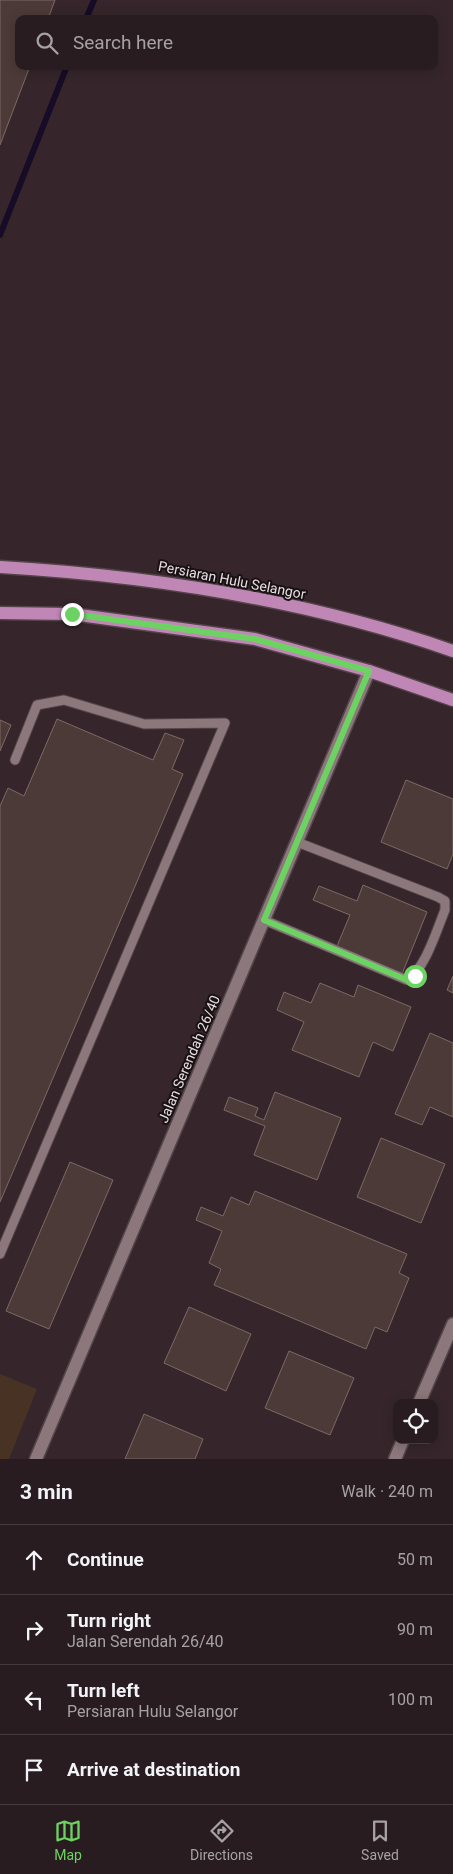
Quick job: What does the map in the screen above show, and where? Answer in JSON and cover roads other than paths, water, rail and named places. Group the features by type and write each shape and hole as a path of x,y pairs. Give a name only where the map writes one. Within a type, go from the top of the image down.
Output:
{"main road":[{"name":"Persiaran Hulu Selangor","path":"0,567 85,572 173,583 262,598 396,631 453,651"},
{"path":"0,613 72,614 246,637 369,671 453,700"}],"street":[{"name":"Jalan Serendah 26/40","path":"36,1459 369,671"},
{"path":"421,1399 453,1324"},
{"path":"395,1459 401,1444"}],"lane":[{"path":"0,1254 225,723 144,724 64,700 36,705 15,760"},
{"path":"264,920 407,980 415,976 422,964 445,910 445,901 438,897 297,842"}],"waterway":[{"path":"88,15 94,0"},
{"path":"0,235 65,70"}]}
